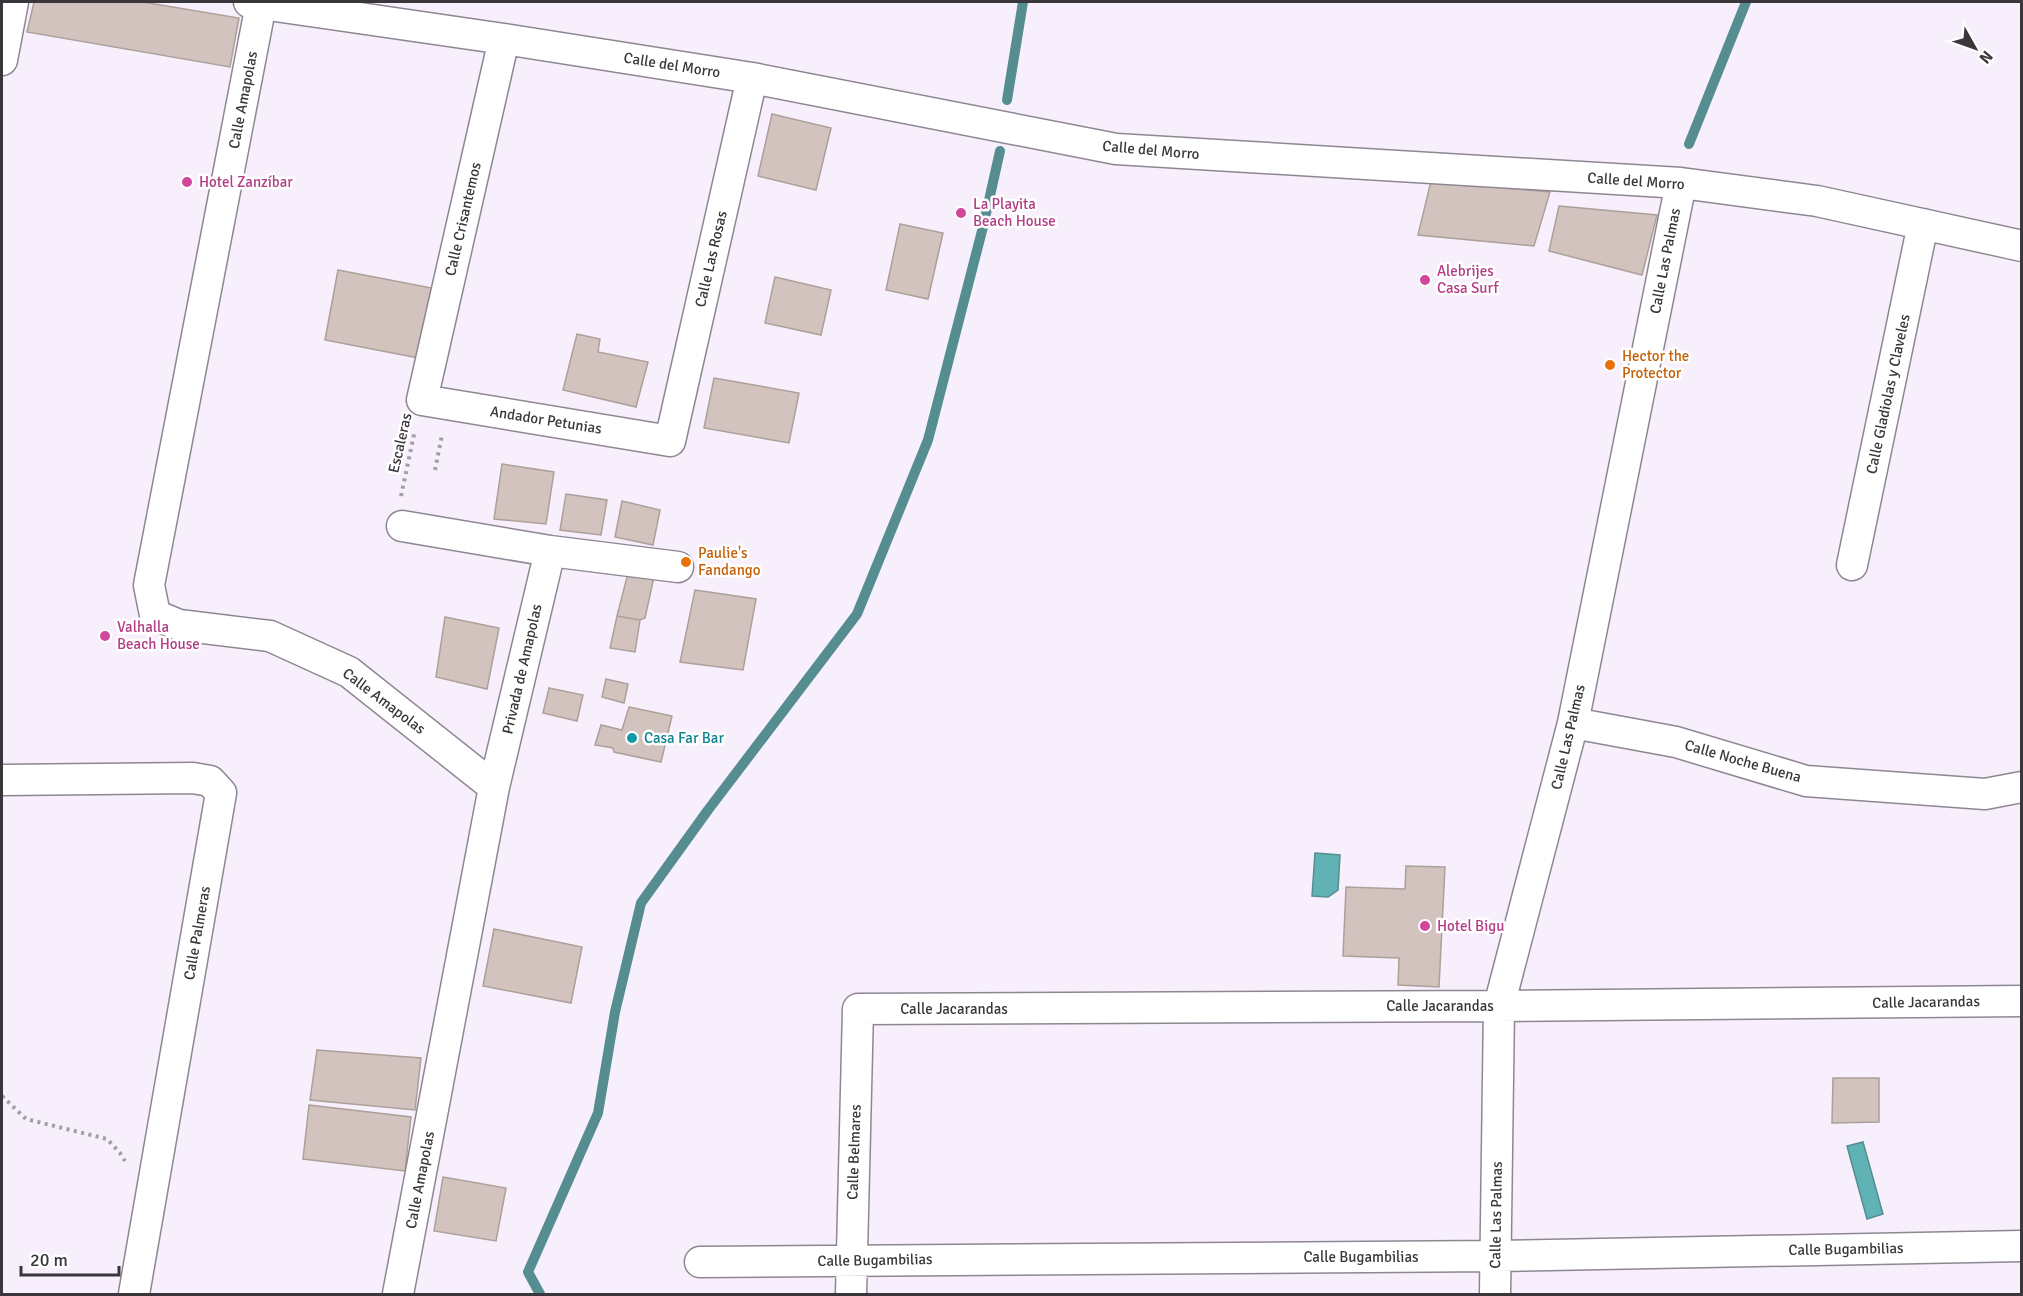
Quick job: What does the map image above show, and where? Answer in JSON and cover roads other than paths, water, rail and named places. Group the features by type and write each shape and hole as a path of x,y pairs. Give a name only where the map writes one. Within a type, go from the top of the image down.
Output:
{"street":[{"path":"2,60 13,2"},
{"name":"Calle del Morro","path":"255,3 752,78 1116,149 1681,183 1817,201 2022,246"},
{"name":"Calle Amapolas","path":"255,3 149,585 155,615 179,625 270,636 349,672 494,787 398,1294"},
{"name":"Calle Crisantemos","path":"422,400 504,39"},
{"name":"Calle Las Rosas","path":"670,441 752,78"},
{"name":"Calle Las Palmas","path":"1495,1294 1499,1006 1573,723 1681,183"},
{"name":"Calle Gladiolas y Claveles","path":"1852,565 1923,224"},
{"name":"Andador Petunias","path":"422,400 670,441"},
{"path":"402,526 550,551 678,567"},
{"name":"Privada de Amapolas","path":"494,787 550,551"},
{"name":"Calle Noche Buena","path":"1573,723 1676,742 1806,781 1985,794 2022,787"},
{"name":"Calle Palmeras","path":"2,780 193,778 210,781 221,793 134,1294"},
{"name":"Calle Jacarandas","path":"858,1009 2022,1001"},
{"name":"Calle Belmares","path":"851,1294 850,1260 858,1009"},
{"name":"Calle Bugambilias","path":"700,1262 1495,1256 2022,1246"}],"water":[{"path":"1315,853 1340,855 1338,890 1328,897 1312,896"},
{"path":"1863,1142 1883,1214 1867,1219 1847,1146"}],"waterway":[{"path":"1007,100 1023,2"},
{"path":"1689,144 1746,2"},
{"path":"540,1294 528,1272 598,1113 615,1012 641,903 708,810 857,614 928,440 983,227 1000,151"}],"place":[{"name":"Hotel Zanzíbar","path":"187,182"},
{"name":"La Playita Beach House","path":"961,213"},
{"name":"Alebrijes Casa Surf","path":"1425,280"},
{"name":"Hector the Protector","path":"1610,365"},
{"name":"Paulie's Fandango","path":"686,562"},
{"name":"Valhalla Beach House","path":"105,636"},
{"name":"Casa Far Bar","path":"632,738"},
{"name":"Hotel Bigu","path":"1425,926"}]}
